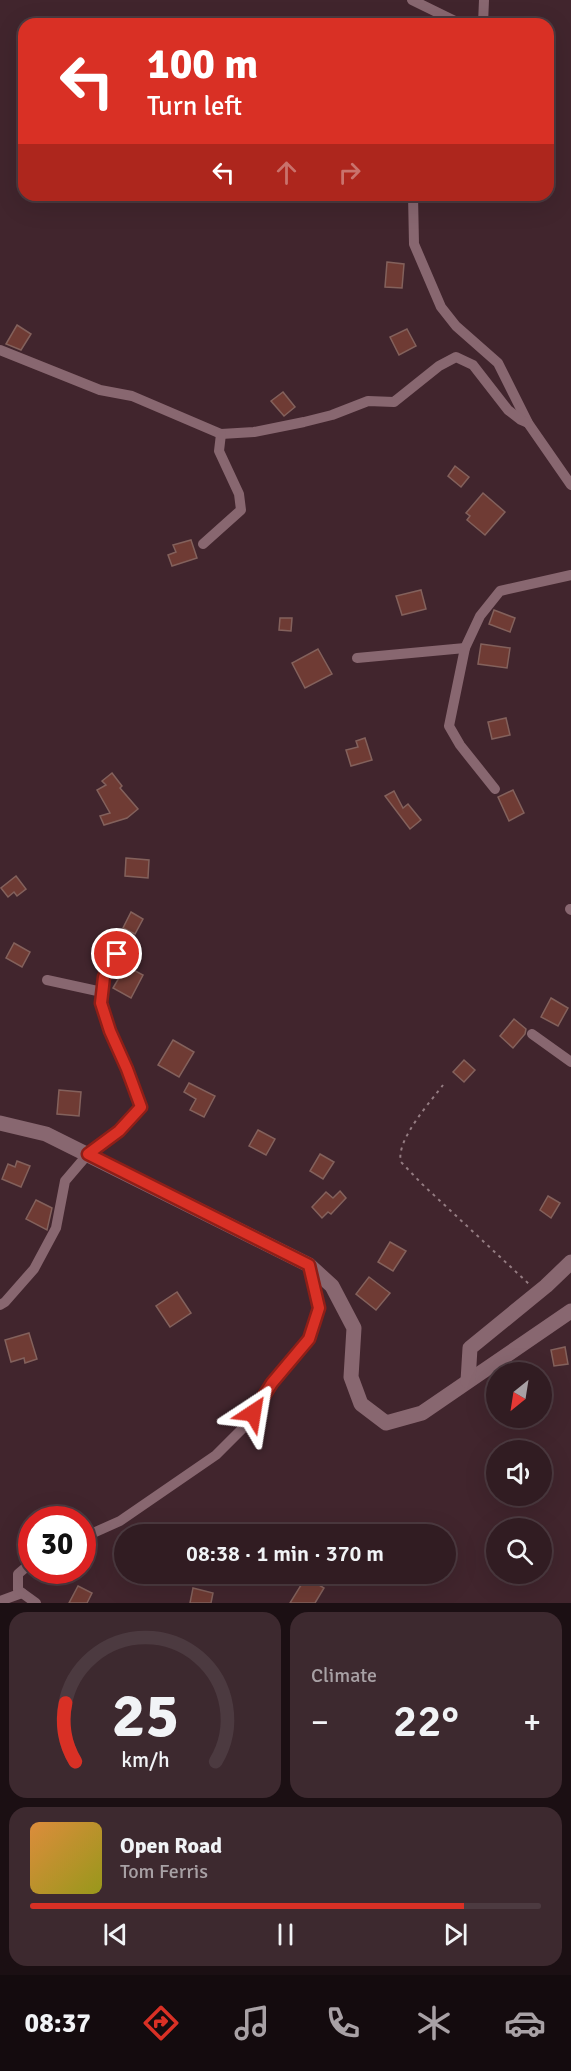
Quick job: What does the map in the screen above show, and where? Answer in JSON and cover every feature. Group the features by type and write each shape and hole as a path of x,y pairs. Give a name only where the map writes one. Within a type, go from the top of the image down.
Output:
{"street":[{"path":"412,0 449,18"},
{"path":"483,18 484,0"},
{"path":"413,201 414,244 441,307 456,326 498,363 528,423 571,485"},
{"path":"0,350 100,390 132,396 221,434 254,432 304,422 332,415 368,401 394,402 439,366 456,357 473,365 508,410 528,423"},
{"path":"204,544 241,510 239,494 219,450 221,434"},
{"path":"495,789 460,745 449,726 465,648 480,616 500,591 571,575"},
{"path":"357,658 465,648"},
{"path":"0,1305 34,1269 56,1228 65,1181 88,1154 119,1131 141,1107 101,1003 104,977 117,954 128,944"},
{"path":"47,980 102,992"},
{"path":"532,1034 571,1062"},
{"path":"0,1123 46,1134 309,1265 332,1286 354,1328 351,1377 361,1404 386,1423 422,1413 571,1311"},
{"path":"468,1382 470,1348 571,1262"},
{"path":"96,1532 120,1521 216,1455 243,1428 272,1383 309,1339 319,1308 309,1265"},
{"path":"18,1584 18,1590 36,1603"},
{"path":"0,1601 22,1593"}],"path":[{"path":"443,1085 421,1113 400,1149 401,1162 538,1292"}],"building":[{"path":"387,262 404,264 402,288 385,287"},
{"path":"17,325 31,334 21,350 6,344"},
{"path":"407,329 416,346 399,355 390,337"},
{"path":"283,392 295,407 284,416 271,401"},
{"path":"455,466 469,477 461,487 448,476"},
{"path":"483,493 505,512 485,535 467,520 470,516 466,513"},
{"path":"191,540 197,558 172,566 168,555 176,552 173,545"},
{"path":"421,590 426,609 402,615 396,596"},
{"path":"494,610 515,618 510,632 489,624"},
{"path":"280,618 292,618 291,631 279,630"},
{"path":"481,644 510,648 507,668 478,664"},
{"path":"318,649 332,674 305,688 292,663"},
{"path":"506,718 510,735 492,739 488,722"},
{"path":"365,738 372,760 351,766 346,750 358,747 356,741"},
{"path":"112,773 122,786 120,788 138,809 127,818 104,825 100,816 110,813 97,790 106,785 102,781"},
{"path":"513,790 524,813 509,821 498,797"},
{"path":"394,791 403,808 408,804 421,820 410,829 385,796"},
{"path":"126,858 149,860 148,878 125,876"},
{"path":"16,876 26,889 17,896 14,892 8,897 1,888"},
{"path":"131,912 143,919 135,934 123,928"},
{"path":"14,943 30,952 22,967 6,958"},
{"path":"126,966 143,975 131,998 113,988"},
{"path":"551,998 568,1008 558,1026 541,1017"},
{"path":"514,1019 526,1029 525,1034 513,1048 500,1036"},
{"path":"173,1040 194,1052 179,1077 158,1065"},
{"path":"464,1060 475,1070 464,1082 453,1072"},
{"path":"189,1083 215,1096 204,1117 190,1110 196,1099 184,1092"},
{"path":"59,1090 81,1092 79,1116 57,1114"},
{"path":"258,1130 275,1139 266,1155 249,1146"},
{"path":"320,1154 334,1162 323,1179 310,1171"},
{"path":"17,1161 30,1166 21,1187 2,1179 8,1164 15,1167"},
{"path":"340,1191 346,1198 331,1214 328,1212 322,1218 312,1207 326,1192 333,1198"},
{"path":"548,1196 560,1203 551,1218 540,1210"},
{"path":"36,1200 52,1208 47,1230 26,1219"},
{"path":"390,1242 406,1251 393,1271 378,1262"},
{"path":"369,1277 390,1293 376,1310 356,1294"},
{"path":"177,1292 191,1313 170,1327 156,1306"},
{"path":"29,1333 37,1359 25,1363 24,1358 11,1362 5,1340"},
{"path":"565,1347 568,1364 554,1366 551,1350"},
{"path":"302,1584 317,1584 324,1588 315,1603 290,1603"},
{"path":"78,1586 92,1593 87,1603 69,1603"},
{"path":"193,1588 213,1593 211,1603 190,1603"}],"route":[{"path":"117,954 104,977 101,1003 141,1107 119,1131 88,1154 309,1265 319,1308 309,1339 272,1383 253,1413"}]}
